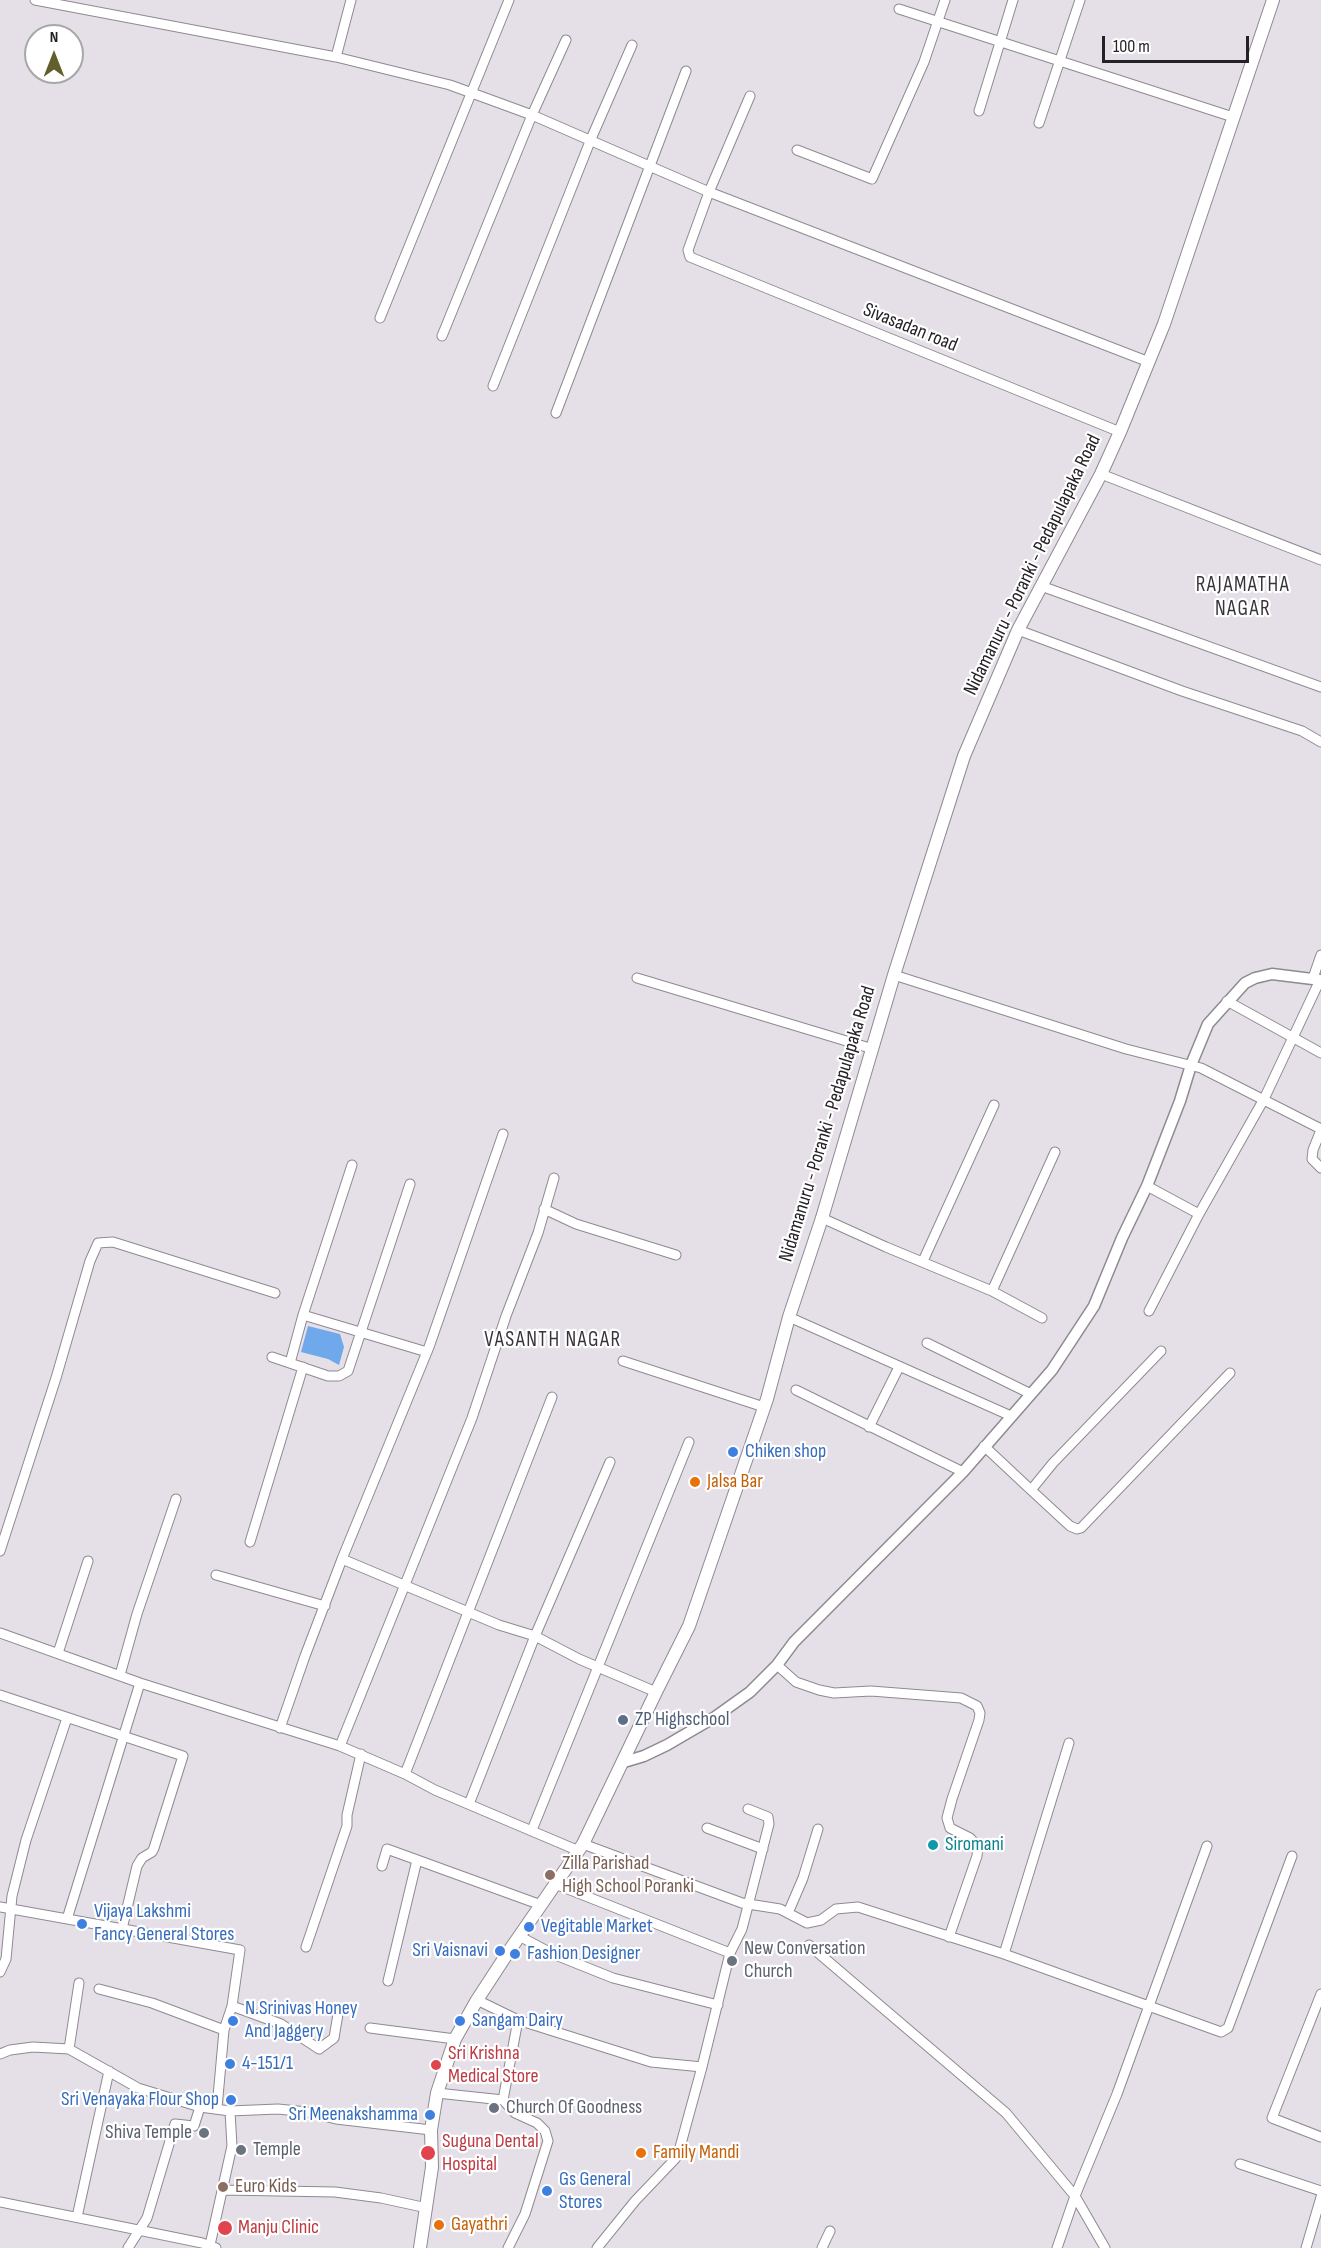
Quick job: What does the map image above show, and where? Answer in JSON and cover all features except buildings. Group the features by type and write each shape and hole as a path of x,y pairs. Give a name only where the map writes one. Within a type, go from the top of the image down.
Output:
{"main road":[{"name":"Nidamanuru - Poranki - Pedapulapaka Road","path":"420,2248 432,2168 431,2130 437,2093 456,2039 477,2000 581,1847 689,1626 764,1407 789,1317 822,1218 894,975 964,756 1018,630 1101,474 1149,362 1164,324 1273,0"}],"street":[{"path":"35,0 336,57 450,85 532,115 709,192 1149,362"},
{"path":"336,57 351,0"},
{"path":"380,318 509,0"},
{"path":"797,150 872,179 924,62 945,0"},
{"path":"979,111 1012,0"},
{"path":"1040,123 1080,0"},
{"path":"898,9 1233,117"},
{"path":"442,336 532,115 566,40"},
{"path":"493,386 591,140 632,45"},
{"path":"556,413 686,71"},
{"path":"709,192 750,96"},
{"name":"Sivasadan road","path":"709,192 688,255 1120,432"},
{"path":"1101,474 1321,560"},
{"path":"1041,586 1321,687"},
{"path":"1018,630 1182,691 1302,731 1321,742"},
{"path":"1149,1311 1199,1214 1264,1099 1318,979 1321,955"},
{"path":"624,1762 667,1745 715,1717 750,1692 777,1665 794,1642 963,1472 1062,1358 1094,1306 1122,1238 1147,1186 1208,1024 1245,983 1255,978 1272,974 1318,979"},
{"path":"894,975 1126,1049 1191,1065 1264,1099 1321,1130 1312,1159 1321,1168"},
{"path":"637,978 873,1049"},
{"path":"1227,1001 1321,1053"},
{"path":"923,1261 993,1104"},
{"path":"280,1728 342,1559 427,1352 503,1134"},
{"path":"992,1291 1055,1152"},
{"path":"290,1363 303,1315 352,1166"},
{"path":"340,1746 472,1418 554,1178"},
{"path":"272,1357 328,1376 343,1375 348,1371 410,1184"},
{"path":"1147,1186 1199,1214"},
{"path":"544,1209 576,1224 676,1255"},
{"path":"822,1218 992,1291 1042,1318"},
{"path":"0,1551 56,1378 90,1261 98,1243 113,1242 275,1293"},
{"path":"303,1315 427,1352"},
{"path":"789,1317 1011,1416"},
{"path":"927,1343 1031,1394"},
{"path":"1031,1490 1053,1463 1161,1351"},
{"path":"623,1361 764,1407"},
{"path":"250,1542 303,1367"},
{"path":"869,1427 899,1367"},
{"path":"984,1446 1070,1526 1081,1528 1230,1373"},
{"path":"796,1390 963,1472"},
{"path":"405,1774 552,1397"},
{"path":"532,1830 689,1443"},
{"path":"469,1804 535,1636 610,1462"},
{"path":"120,1675 137,1614 176,1499"},
{"path":"342,1559 499,1625 535,1636 656,1692"},
{"path":"58,1653 88,1562"},
{"path":"216,1575 325,1606"},
{"path":"0,1633 140,1683 340,1746 405,1774 435,1790 532,1830 742,1903 772,1906 800,1921 812,1924 836,1909 858,1907 1004,1953 1217,2032 1228,2028 1292,1856"},
{"path":"777,1665 796,1682 819,1690 834,1693 871,1691 962,1698 978,1707 979,1720 947,1818 950,1828 970,1838 978,1847 949,1937"},
{"path":"67,1919 140,1683"},
{"path":"0,1695 183,1756 154,1848 142,1858 137,1866 122,1929"},
{"path":"0,1972 6,1959 5,1908 66,1718"},
{"path":"1004,1953 1069,1743"},
{"path":"306,1947 347,1826 346,1815 361,1754"},
{"path":"597,2248 635,2201 675,2159 684,2140 730,1953 742,1929 770,1820 748,1809"},
{"path":"707,1828 764,1849"},
{"path":"788,1913 803,1878 818,1829"},
{"path":"1057,2248 1075,2196 1117,2094 1207,1846"},
{"path":"382,1866 387,1849 541,1905"},
{"path":"388,1981 417,1860"},
{"path":"555,1884 730,1953"},
{"path":"5,1908 240,1950 232,2006 224,2030 218,2108"},
{"path":"519,1936 553,1954 613,1978 718,2005"},
{"path":"809,1945 1006,2113 1075,2196 1105,2248"},
{"path":"69,2049 79,1983"},
{"path":"99,1989 152,2003 224,2030"},
{"path":"1321,1994 1272,2118 1321,2137"},
{"path":"477,2000 518,2019 651,2062 702,2067"},
{"path":"232,2006 281,2024 319,2049 334,2038 339,2008"},
{"path":"503,2100 518,2019"},
{"path":"370,2028 456,2039"},
{"path":"0,2054 10,2050 33,2047 69,2049 138,2088 200,2107 230,2111 278,2109 345,2121 431,2130"},
{"path":"77,2217 109,2071"},
{"path":"437,2093 503,2100 515,2113 541,2126 545,2131 548,2141 525,2214 508,2248"},
{"path":"128,2248 147,2218 175,2124 194,2126 200,2107"},
{"path":"0,2203 213,2246 232,2146 230,2111"},
{"path":"1240,2164 1321,2191"},
{"path":"223,2190 335,2192 381,2198 427,2208"},
{"path":"1306,2248 1321,2197"},
{"path":"822,2248 830,2231"}],"water":[{"path":"308,1326 340,1334 344,1347 339,1365 328,1359 301,1352"}],"place":[{"name":"Chiken shop","path":"733,1452"},
{"name":"Jalsa Bar","path":"695,1482"},
{"name":"ZP Highschool","path":"623,1720"},
{"name":"Siromani","path":"933,1845"},
{"name":"Zilla Parishad High School Poranki","path":"550,1875"},
{"name":"Vijaya Lakshmi Fancy General Stores","path":"82,1924"},
{"name":"Vegitable Market","path":"529,1927"},
{"name":"Sri Vaisnavi","path":"500,1951"},
{"name":"Fashion Designer","path":"515,1954"},
{"name":"New Conversation Church","path":"732,1961"},
{"name":"N.Srinivas Honey And Jaggery","path":"233,2021"},
{"name":"Sangam Dairy","path":"460,2021"},
{"name":"4-151/1","path":"230,2064"},
{"name":"Sri Krishna Medical Store","path":"436,2065"},
{"name":"Sri Venayaka Flour Shop","path":"231,2100"},
{"name":"Church Of Goodness","path":"494,2108"},
{"name":"Sri Meenakshamma","path":"430,2115"},
{"name":"Shiva Temple","path":"204,2133"},
{"name":"Temple","path":"241,2150"},
{"name":"Suguna Dental Hospital","path":"428,2153"},
{"name":"Family Mandi","path":"641,2153"},
{"name":"Euro Kids","path":"223,2187"},
{"name":"Gs General Stores","path":"547,2191"},
{"name":"Gayathri","path":"439,2225"},
{"name":"Manju Clinic","path":"225,2228"}],"district":[{"name":"RAJAMATHA NAGAR","path":"1243,598"},
{"name":"VASANTH NAGAR","path":"553,1341"}]}
